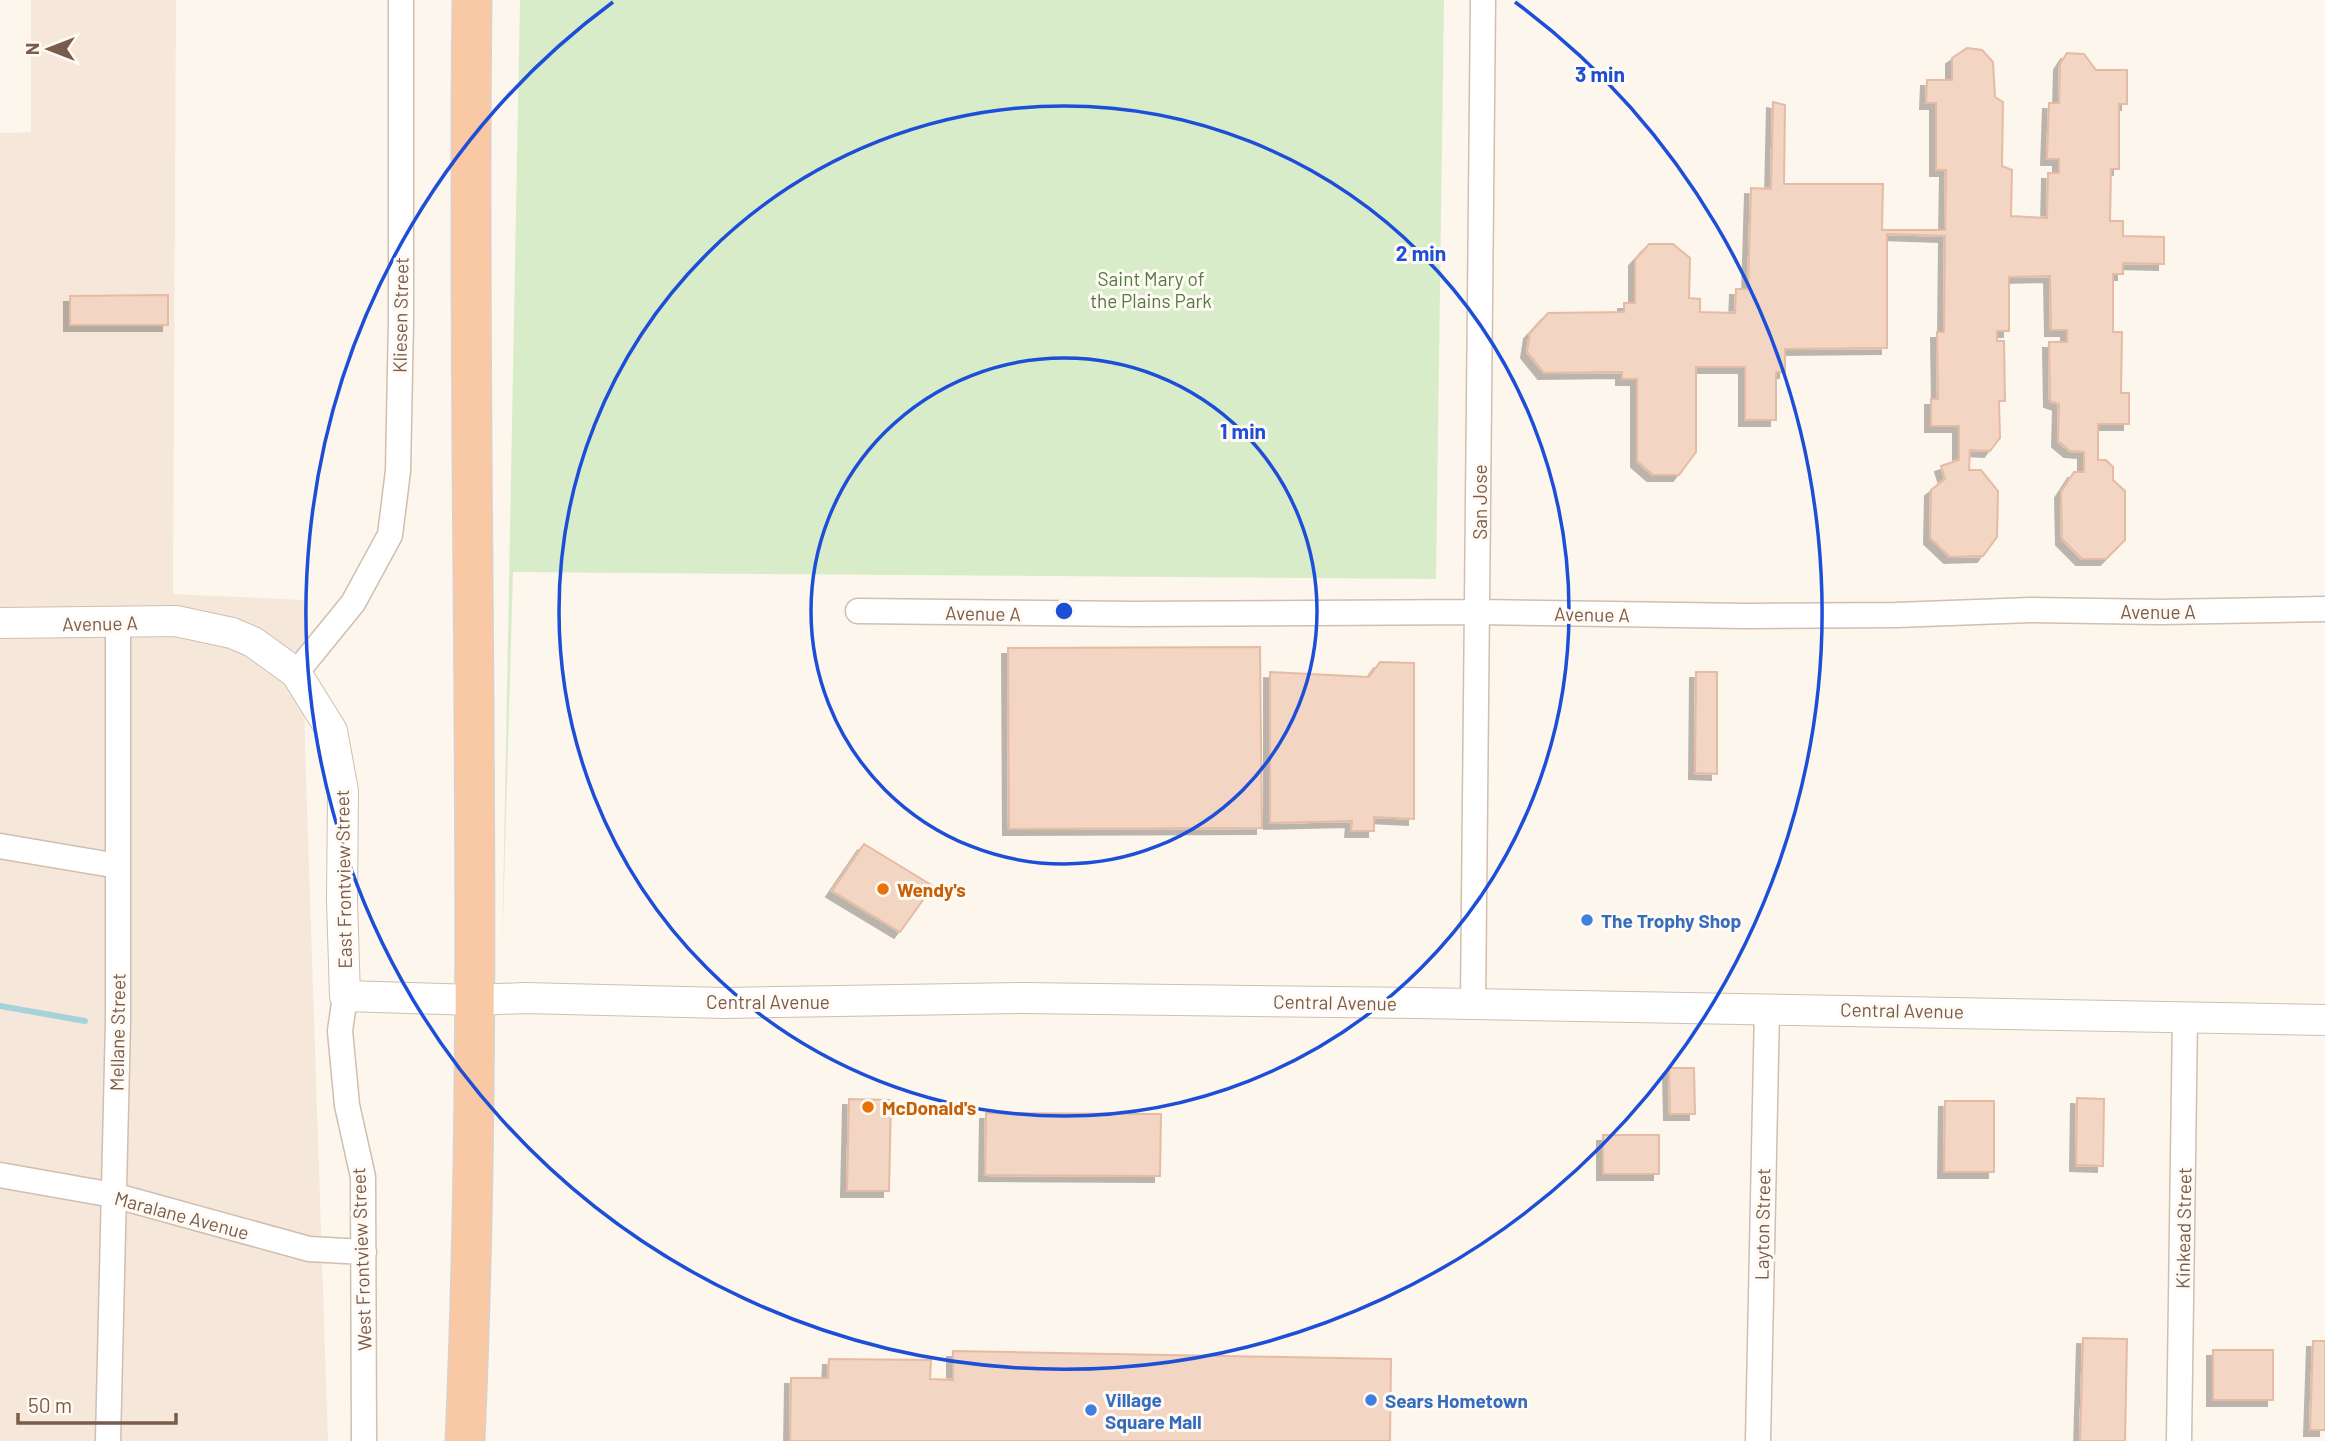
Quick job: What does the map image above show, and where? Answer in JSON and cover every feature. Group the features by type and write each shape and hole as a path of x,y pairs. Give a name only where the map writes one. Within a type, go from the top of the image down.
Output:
{"highway":[{"path":"465,1441 469,1356 474,1000 475,656 470,155 472,0"}],"street":[{"name":"Kliesen Street","path":"296,673 342,617 370,576 390,535 397,484 401,320 401,0"},
{"name":"San Jose","path":"1473,1003 1483,0"},
{"name":"Avenue A","path":"858,611 1135,614 1478,611 1746,616 1896,615 2031,610 2161,612 2325,609"},
{"name":"Avenue A","path":"0,623 176,621 199,625"},
{"name":"Mellane Street","path":"108,1441 118,1021 118,622"},
{"name":"East Frontview Street","path":"199,625 232,633 253,642 296,673 332,731 343,791 345,996"},
{"path":"0,846 118,866"},
{"name":"Central Avenue","path":"345,996 724,1003 1022,998 1473,1003 2325,1020"},
{"name":"West Frontview Street","path":"345,996 340,1031 347,1105 363,1177 364,1441"},
{"name":"Layton Street","path":"1758,1441 1767,1007"},
{"name":"Kinkead Street","path":"2179,1441 2185,1016"},
{"name":"Maralane Avenue","path":"0,1175 113,1195 309,1249 364,1252"}],"shaded area":[{"path":"31,0 176,0 173,594 304,600 305,747 328,1441 0,1441 0,133 31,132"}],"green space":[{"name":"Saint Mary of the Plains Park","path":"520,0 1444,0 1436,579 513,572 502,956"}],"building":[{"path":"1967,48 1982,50 1993,62 1995,97 2003,102 2002,166 2012,170 2011,216 2047,218 2048,173 2059,173 2059,159 2047,159 2049,103 2059,103 2060,64 2067,53 2084,54 2096,70 2127,70 2127,104 2119,104 2119,169 2111,169 2110,221 2123,221 2123,236 2164,237 2164,264 2123,263 2123,274 2113,274 2113,332 2122,332 2121,393 2129,393 2129,424 2098,424 2098,460 2106,460 2113,467 2113,480 2125,491 2125,540 2106,559 2082,559 2062,539 2061,492 2074,472 2084,472 2084,452 2070,451 2058,441 2059,404 2050,401 2049,342 2067,342 2067,330 2051,330 2050,276 2009,277 2009,331 1997,331 1997,341 2004,341 2005,401 1999,401 2000,438 1990,451 1970,450 1969,470 1981,470 1998,491 1997,537 1983,556 1950,557 1930,538 1931,490 1945,479 1941,466 1959,460 1959,426 1931,426 1931,399 1938,399 1937,332 1944,332 1945,236 1887,234 1887,348 1785,349 1785,372 1776,372 1776,420 1745,420 1745,367 1696,367 1696,452 1679,475 1653,475 1637,461 1637,379 1622,379 1622,372 1544,373 1527,352 1530,333 1548,313 1624,312 1624,303 1635,303 1635,260 1649,244 1673,244 1690,258 1689,298 1700,299 1700,312 1735,313 1736,289 1748,289 1751,188 1771,189 1773,102 1785,105 1784,184 1883,184 1882,230 1945,230 1946,170 1936,170 1936,103 1926,103 1927,80 1952,80 1952,58"},
{"path":"168,295 168,325 70,325 70,296"},
{"path":"1260,647 1262,828 1009,829 1008,648"},
{"path":"1380,662 1414,663 1414,819 1374,817 1374,831 1351,831 1352,821 1270,823 1270,672 1369,677"},
{"path":"1696,672 1717,672 1717,774 1695,773"},
{"name":"Wendy's","path":"864,844 933,886 900,932 832,891"},
{"path":"1669,1068 1694,1068 1695,1114 1670,1114"},
{"path":"2077,1098 2104,1099 2103,1166 2076,1165"},
{"path":"849,1099 891,1100 889,1191 847,1191"},
{"path":"1945,1101 1994,1101 1994,1172 1944,1172"},
{"path":"986,1113 1161,1114 1160,1176 985,1175"},
{"path":"1603,1135 1659,1135 1659,1174 1603,1174"},
{"path":"2083,1338 2127,1339 2125,1441 2080,1441"},
{"path":"2313,1341 2325,1341 2325,1430 2310,1430"},
{"path":"2213,1350 2273,1350 2273,1400 2213,1400"},
{"name":"Village Square Mall","path":"953,1351 1391,1359 1390,1441 790,1441 791,1378 828,1378 829,1359 931,1360 930,1379 953,1380"}],"waterway":[{"path":"0,1006 85,1021"}],"place":[{"name":"Wendy's","path":"883,889"},
{"name":"The Trophy Shop","path":"1587,920"},
{"name":"McDonald's","path":"868,1107"},
{"name":"Sears Hometown","path":"1371,1400"},
{"name":"Village Square Mall","path":"1091,1410"}]}
